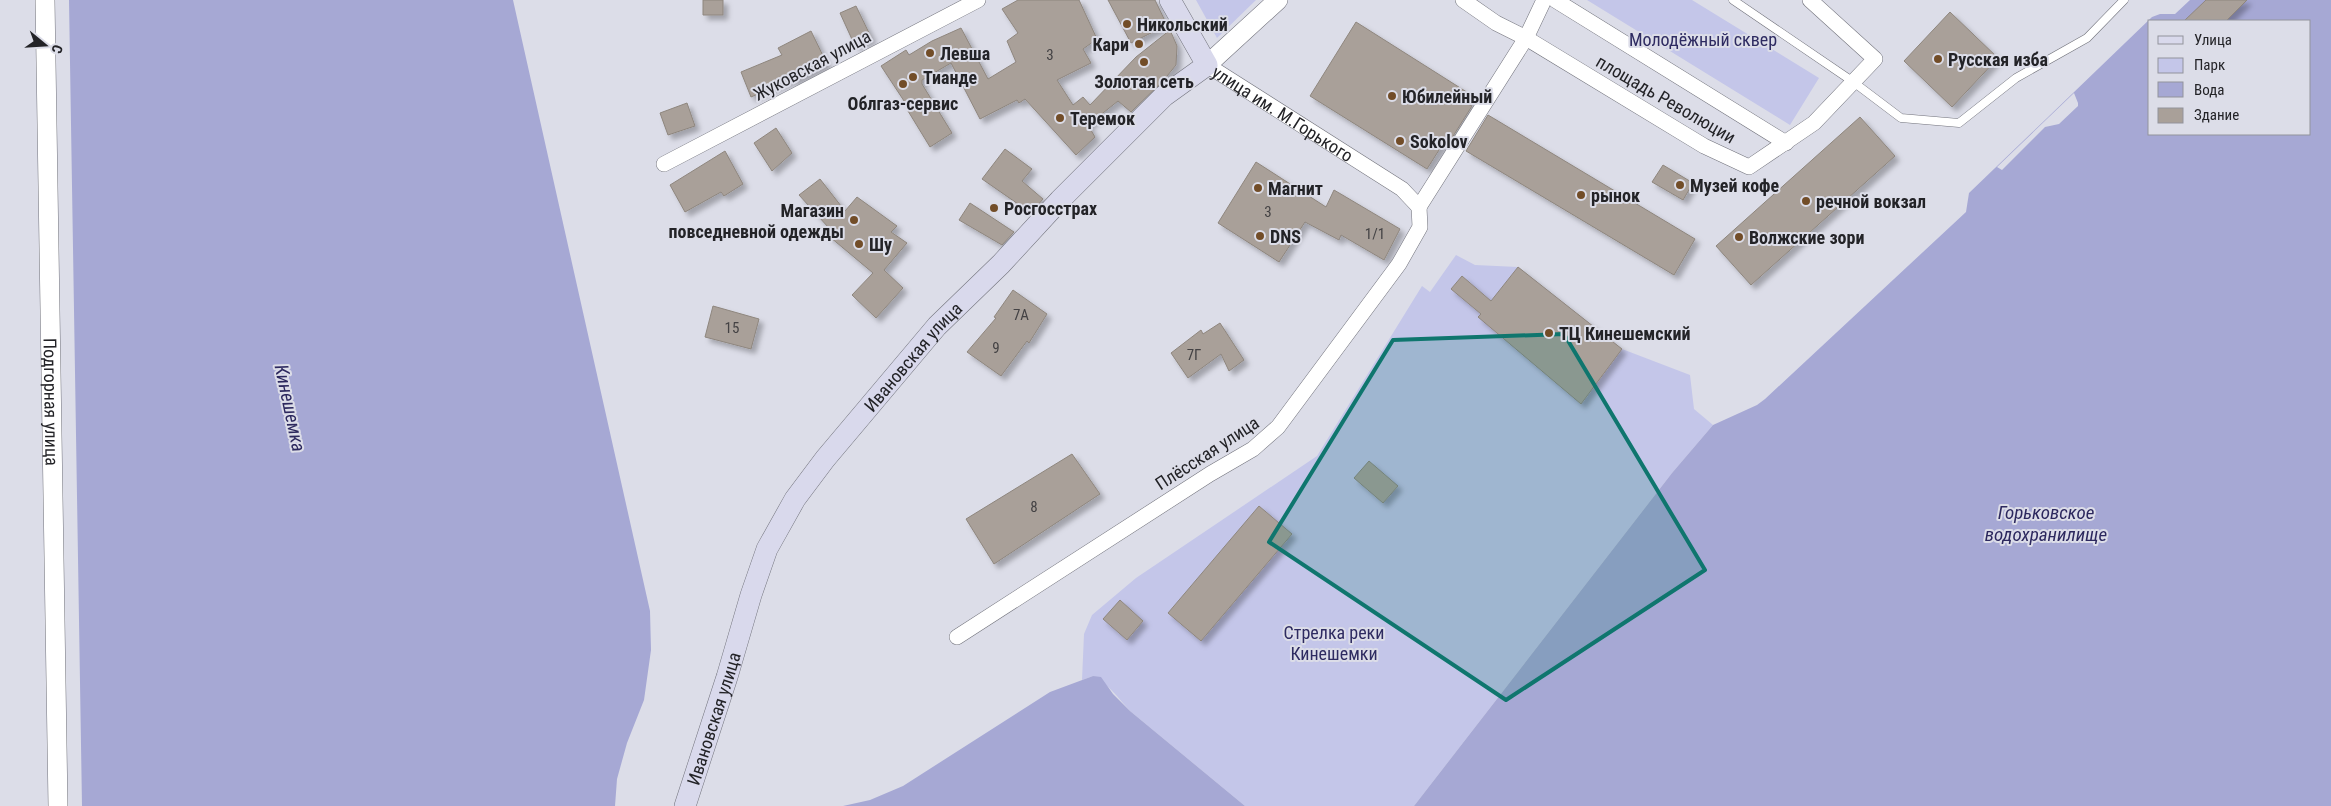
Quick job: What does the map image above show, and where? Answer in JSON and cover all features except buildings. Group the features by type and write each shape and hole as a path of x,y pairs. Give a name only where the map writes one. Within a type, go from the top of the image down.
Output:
{"main road":[{"name":"улица им. М.Горького","path":"1170,0 1207,65"},
{"name":"Ивановская улица","path":"686,806 767,549 794,499 825,459 937,326 1001,264 1060,200 1164,96 1207,65"}],"street":[{"name":"Подгорная улица","path":"45,0 58,806"},
{"name":"Жуковская улица","path":"664,164 978,0"},
{"name":"Ивановская улица","path":"1207,65 1278,0"},
{"name":"площадь Революции","path":"1463,0 1496,22 1526,38 1704,146 1749,167 1814,123 1875,59 1810,0"},
{"path":"1419,207 1526,38 1544,0"},
{"name":"площадь Революции","path":"1555,0 1786,143"},
{"name":"улица им. М.Горького","path":"1207,65 1402,189 1419,207"},
{"name":"Плёсская улица","path":"957,637 1210,474 1253,449 1278,427 1399,264 1420,226 1419,207"}],"lane":[{"path":"1733,0 1852,81 1901,118 1959,123 2016,78 2087,38 2124,0"}],"highlighted area":[{"path":"1564,334 1705,570 1506,700 1269,542 1393,340"}],"green space":[{"path":"1196,0 1256,0 1217,38"},
{"name":"Молодёжный сквер","path":"1587,0 1692,0 1819,78 1790,125"},
{"name":"Стрелка реки Кинешемки","path":"1456,255 1475,265 1518,267 1622,349 1690,375 1694,409 1713,425 1672,473 1414,806 1245,806 1130,711 1104,683 1093,676 1082,680 1084,634 1092,615 1136,578 1317,456 1422,286 1430,292"}],"water":[{"name":"Кинешемка","path":"69,0 513,0 650,611 651,650 644,700 627,743 617,779 615,806 82,806"},
{"name":"Горьковское водохранилище","path":"2190,0 2331,0 2331,806 1414,806 1672,473 1713,425 1757,405 1765,399 1966,212 1969,193 2148,21 2148,135 2311,135 2311,20 2149,20 2160,14 2175,14"},
{"path":"1093,676 1101,677 1113,694 1130,711 1245,806 843,806 870,800 903,786 1050,692"}],"pier":[{"path":"2074,93 2078,106 2059,124 2045,127 2002,170 1997,167"}],"place":[{"name":"Никольский","path":"1127,24"},
{"name":"Кари","path":"1139,44"},
{"name":"Левша","path":"930,53"},
{"name":"Русская изба","path":"1938,59"},
{"name":"Золотая сеть","path":"1144,62"},
{"name":"Тианде","path":"913,77"},
{"name":"Облгаз-сервис","path":"903,84"},
{"name":"Юбилейный","path":"1392,96"},
{"name":"Теремок","path":"1060,118"},
{"name":"Sokolov","path":"1400,141"},
{"name":"Музей кофе","path":"1680,185"},
{"name":"Магнит","path":"1258,188"},
{"name":"рынок","path":"1581,195"},
{"name":"речной вокзал","path":"1806,201"},
{"name":"Росгосстрах","path":"994,208"},
{"name":"Магазин повседневной одежды","path":"854,220"},
{"name":"DNS","path":"1260,236"},
{"name":"Волжские зори","path":"1739,237"},
{"name":"Шу","path":"859,244"},
{"name":"ТЦ Кинешемский","path":"1549,333"}]}
